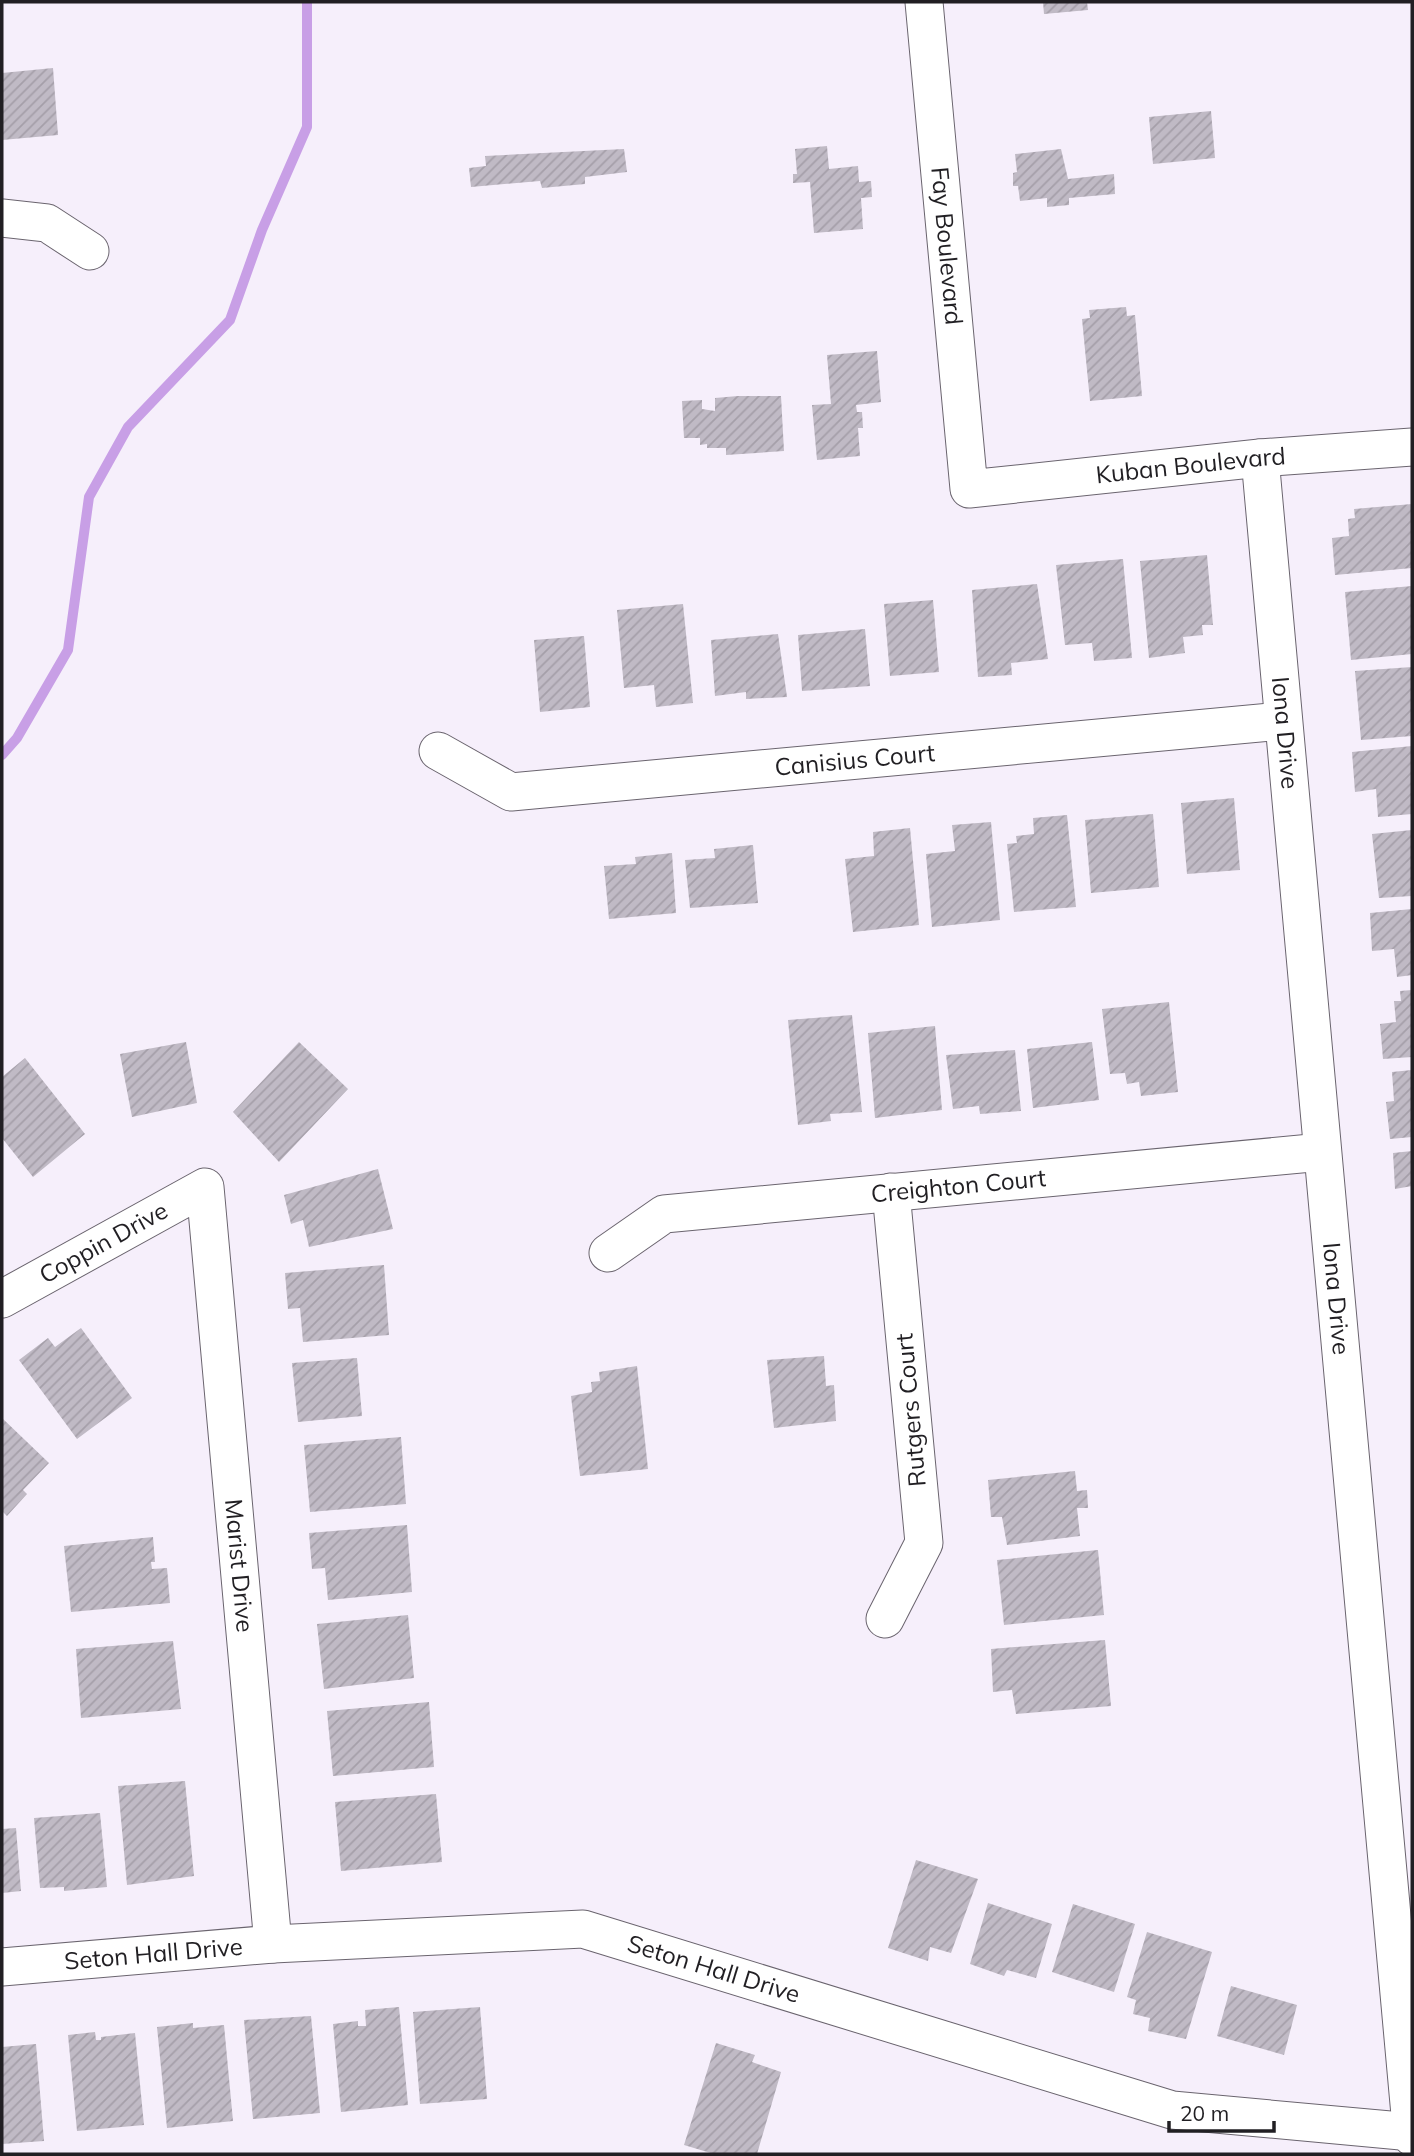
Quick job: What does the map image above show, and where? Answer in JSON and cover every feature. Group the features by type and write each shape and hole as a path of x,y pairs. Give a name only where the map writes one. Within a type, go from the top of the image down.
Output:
{"street":[{"name":"Fay Boulevard","path":"924,2 969,489"},
{"path":"2,218 47,223 90,251"},
{"name":"Kuban Boulevard","path":"969,489 1260,458 1412,447"},
{"name":"Iona Drive","path":"1260,458 1412,2137"},
{"name":"Canisius Court","path":"438,751 512,792 1282,721"},
{"name":"Creighton Court","path":"608,1253 664,1214 1322,1152"},
{"name":"Coppin Drive","path":"2,1299 205,1187"},
{"name":"Marist Drive","path":"205,1187 273,1944"},
{"name":"Rutgers Court","path":"885,1619 924,1543 891,1192"},
{"name":"Seton Hall Drive","path":"2,1967 273,1944 583,1929 1172,2110 1412,2132"}],"building":[{"path":"1043,2 1087,2 1088,10 1044,14"},
{"path":"53,68 58,135 2,140 2,73"},
{"path":"1211,111 1215,158 1153,164 1149,117"},
{"path":"827,146 829,169 858,166 859,182 871,181 872,197 861,198 863,229 814,233 810,182 793,183 793,174 797,174 795,149"},
{"path":"624,149 627,172 585,177 585,184 542,188 540,181 471,187 469,168 486,166 485,156"},
{"path":"1061,149 1068,179 1114,174 1115,194 1069,198 1069,205 1047,207 1047,198 1020,201 1018,186 1013,186 1013,173 1017,172 1015,154"},
{"path":"1126,307 1127,316 1135,315 1142,396 1090,401 1082,319 1090,318 1089,310"},
{"path":"877,351 881,402 856,405 857,412 862,412 863,428 858,428 860,456 817,460 812,405 831,404 827,355"},
{"path":"781,396 784,451 726,455 726,448 707,448 707,444 700,445 700,438 684,438 682,401 702,400 702,409 715,411 715,398"},
{"path":"1412,504 1412,568 1335,575 1332,538 1349,536 1348,519 1355,518 1354,509"},
{"path":"1207,555 1213,625 1202,625 1203,635 1183,637 1185,653 1149,658 1140,561"},
{"path":"1123,559 1132,658 1094,661 1092,643 1065,645 1056,565"},
{"path":"1037,584 1048,659 1011,663 1012,675 978,677 972,590"},
{"path":"1412,586 1412,654 1351,660 1345,592"},
{"path":"933,600 939,672 890,676 884,604"},
{"path":"683,604 693,703 656,707 654,685 624,688 617,610"},
{"path":"865,629 870,686 802,691 798,635"},
{"path":"778,634 787,697 746,699 746,692 715,696 711,640"},
{"path":"584,636 590,707 540,712 534,640"},
{"path":"1412,667 1412,736 1361,740 1355,671"},
{"path":"1412,746 1412,814 1378,817 1376,789 1355,792 1352,752"},
{"path":"1234,798 1240,870 1187,874 1181,803"},
{"path":"1153,814 1159,887 1091,893 1085,820"},
{"path":"1067,815 1076,907 1014,912 1007,844 1017,843 1016,836 1034,834 1033,818"},
{"path":"991,822 1000,920 932,927 926,854 955,851 952,825"},
{"path":"910,828 919,925 853,932 845,859 874,856 873,832"},
{"path":"1412,830 1412,896 1379,898 1372,834"},
{"path":"753,845 758,903 690,908 685,860 715,858 714,849"},
{"path":"672,853 676,913 609,919 604,866 636,864 635,857"},
{"path":"1412,909 1412,975 1397,977 1394,949 1372,951 1370,913"},
{"path":"1412,990 1412,1057 1383,1059 1380,1024 1396,1022 1394,1001 1401,1001 1400,991"},
{"path":"1169,1002 1178,1092 1141,1096 1139,1082 1127,1084 1125,1073 1110,1074 1102,1009"},
{"path":"852,1015 862,1112 830,1114 831,1121 798,1125 788,1020"},
{"path":"935,1026 942,1110 875,1118 868,1033"},
{"path":"186,1042 197,1103 132,1117 120,1054"},
{"path":"299,1042 348,1089 279,1162 233,1112"},
{"path":"1092,1042 1099,1100 1033,1108 1027,1049"},
{"path":"1015,1050 1021,1111 980,1114 979,1106 953,1109 946,1055"},
{"path":"25,1058 85,1134 33,1177 2,1138 2,1077"},
{"path":"1412,1070 1412,1137 1390,1139 1386,1102 1394,1101 1392,1072"},
{"path":"1412,1151 1412,1186 1395,1189 1393,1153"},
{"path":"378,1169 393,1229 309,1247 303,1220 291,1224 284,1195"},
{"path":"384,1265 389,1335 303,1342 300,1308 288,1309 285,1273"},
{"path":"81,1328 132,1398 77,1439 19,1360 48,1338 55,1347"},
{"path":"824,1356 826,1386 834,1385 836,1421 774,1428 767,1360"},
{"path":"357,1358 362,1416 298,1422 292,1363"},
{"path":"637,1366 648,1469 580,1476 571,1396 592,1392 591,1382 600,1381 599,1372"},
{"path":"2,1418 49,1463 23,1490 27,1494 7,1516 2,1511"},
{"path":"401,1437 406,1504 310,1512 304,1445"},
{"path":"1075,1471 1077,1491 1087,1490 1088,1508 1077,1508 1080,1536 1007,1545 1002,1517 991,1517 988,1480"},
{"path":"407,1525 412,1592 328,1600 325,1568 312,1569 309,1533"},
{"path":"153,1537 155,1562 151,1562 152,1569 167,1568 170,1603 71,1612 64,1546"},
{"path":"1098,1550 1104,1615 1004,1625 997,1560"},
{"path":"408,1615 414,1678 324,1689 317,1624"},
{"path":"1105,1640 1111,1706 1016,1714 1012,1690 993,1692 991,1649"},
{"path":"173,1641 181,1709 81,1718 76,1649"},
{"path":"429,1702 434,1767 333,1776 327,1711"},
{"path":"185,1781 194,1876 127,1885 118,1786"},
{"path":"436,1794 442,1862 341,1871 335,1802"},
{"path":"100,1813 107,1887 64,1891 64,1887 40,1888 34,1818"},
{"path":"16,1828 21,1891 2,1893 2,1829"},
{"path":"916,1860 978,1879 951,1953 930,1947 928,1961 888,1948"},
{"path":"988,1903 1052,1924 1036,1978 1007,1970 1004,1976 970,1964"},
{"path":"1073,1904 1135,1924 1114,1992 1052,1972"},
{"path":"1147,1932 1212,1952 1186,2039 1148,2031 1150,2018 1133,2014 1136,2000 1127,1997"},
{"path":"1231,1986 1297,2005 1284,2055 1217,2036"},
{"path":"399,2007 408,2105 341,2112 333,2024 358,2021 358,2026 366,2026 365,2010"},
{"path":"480,2007 487,2099 420,2104 413,2012"},
{"path":"311,2016 320,2113 253,2119 244,2020"},
{"path":"193,2023 193,2028 224,2025 233,2121 167,2128 157,2027"},
{"path":"95,2032 96,2040 135,2033 144,2125 77,2131 68,2035"},
{"path":"716,2043 755,2055 752,2062 781,2072 757,2154 714,2154 684,2145"},
{"path":"36,2044 44,2141 2,2144 2,2047"}],"waterway":[{"path":"2,755 17,738 68,650 89,497 128,427 230,320 262,230 307,127 307,2"}]}
